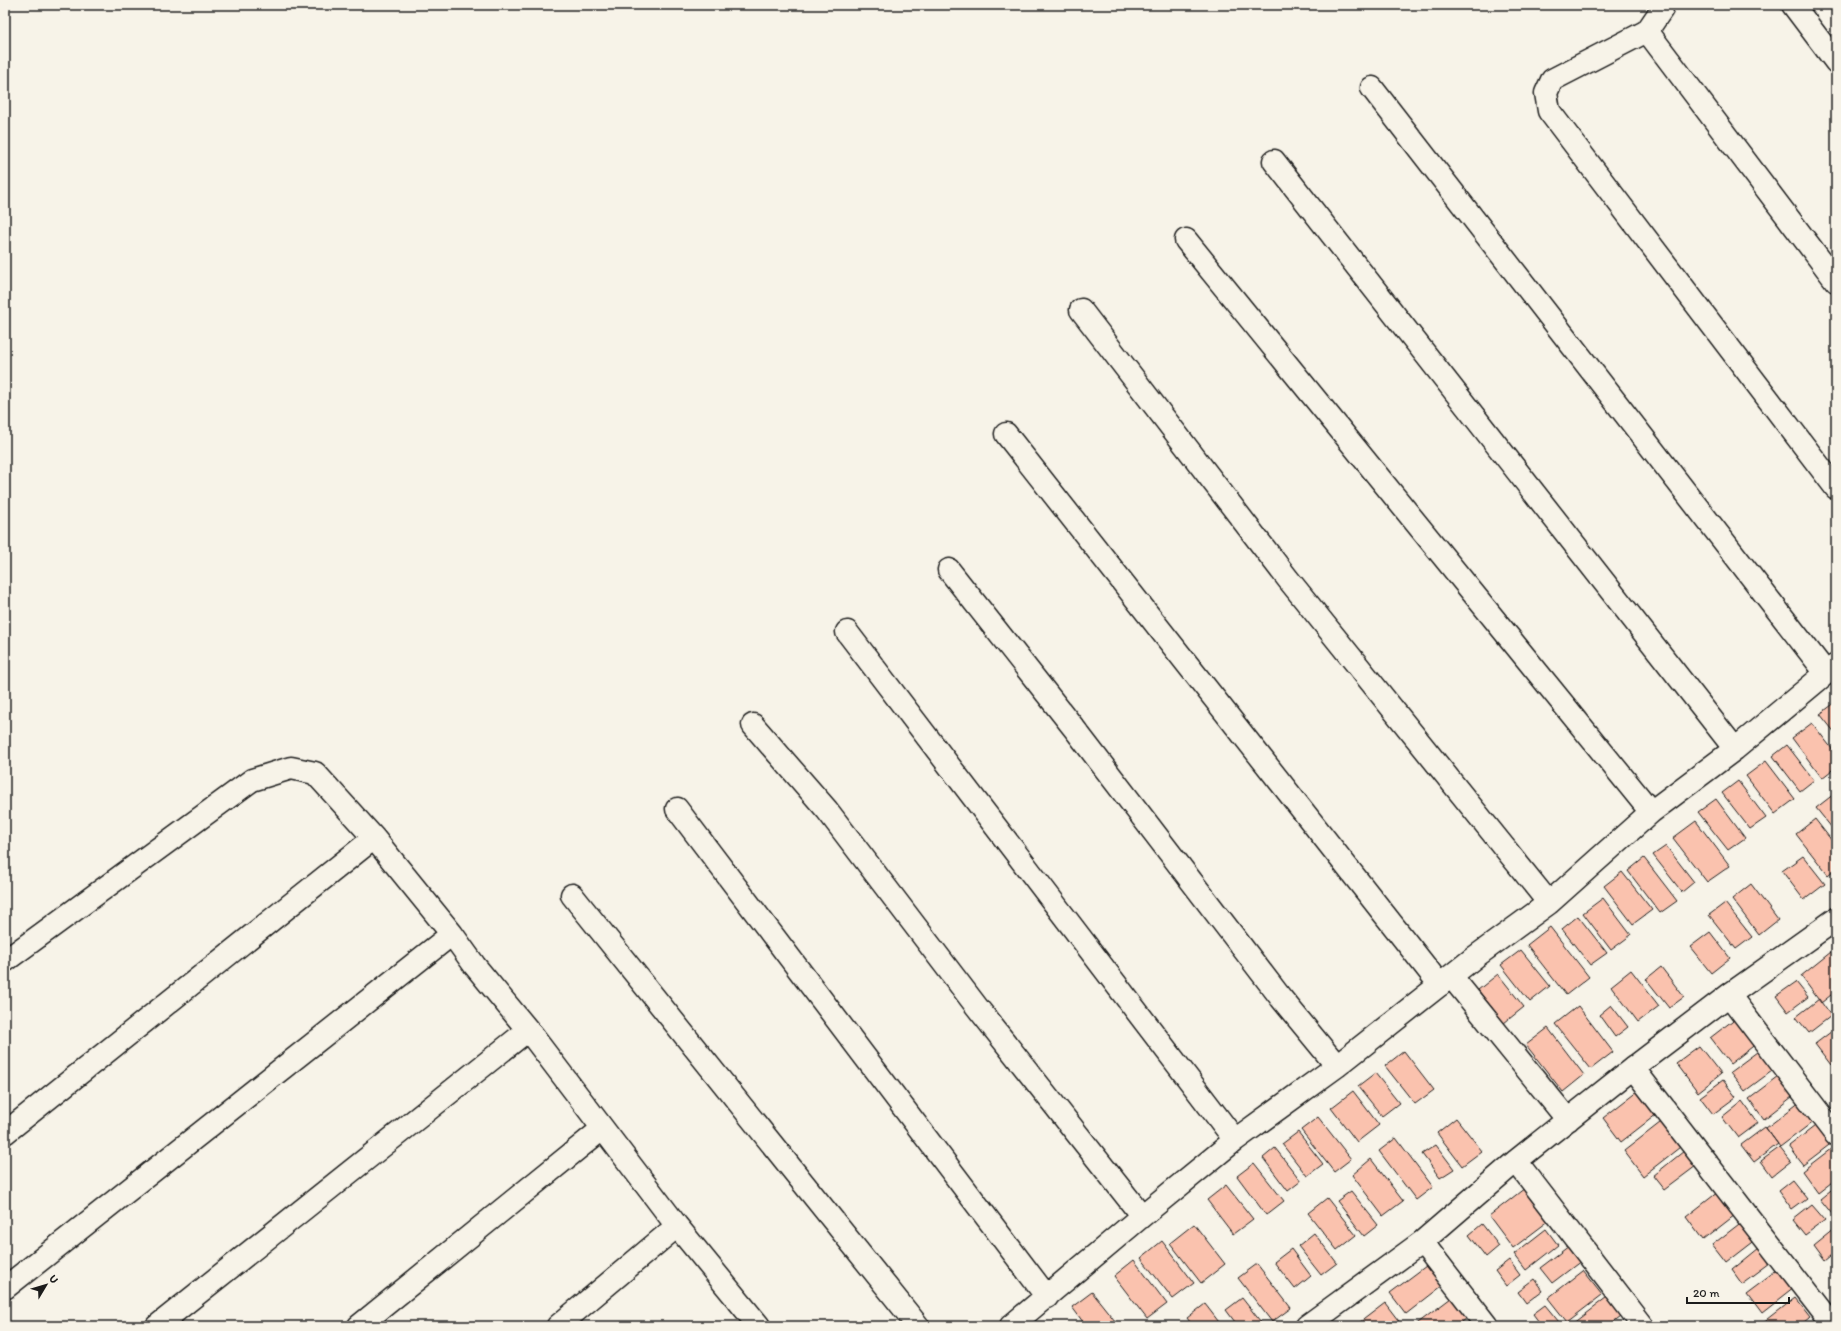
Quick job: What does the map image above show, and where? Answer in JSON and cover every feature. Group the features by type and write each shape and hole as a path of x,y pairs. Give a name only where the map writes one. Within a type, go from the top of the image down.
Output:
{"street":[{"path":"1662,5 1662,9 1647,31 1552,80 1546,92 1549,111 1836,488"},
{"path":"1793,5 1836,62"},
{"path":"1647,31 1836,281"},
{"path":"1016,1324 1142,1216 1235,1140 1337,1066 1445,981 1549,903 1651,812 1735,749 1831,669 1372,88"},
{"path":"1274,161 1735,749"},
{"path":"1186,240 1651,812"},
{"path":"1082,310 1288,579 1549,903"},
{"path":"1006,434 1445,981 1568,1120"},
{"path":"949,570 1062,713 1281,998 1337,1066"},
{"path":"847,632 1235,1140"},
{"path":"753,725 827,810 977,1007 1142,1216"},
{"path":"5,961 252,780 272,772 291,768 315,773 374,838 452,934 474,966 528,1030 677,1226 759,1326"},
{"path":"677,809 1047,1297"},
{"path":"5,1133 374,838"},
{"path":"572,895 918,1326"},
{"path":"1316,1324 1422,1242 1516,1161 1633,1068 1729,996 1834,924"},
{"path":"5,1288 452,934"},
{"path":"1729,996 1836,1135"},
{"path":"157,1326 528,1030"},
{"path":"1633,1068 1833,1326"},
{"path":"359,1326 602,1129"},
{"path":"1516,1161 1643,1326"},
{"path":"558,1326 677,1226"},
{"path":"1422,1242 1488,1326"}],"building":[{"path":"1836,702 1836,734 1820,714"},
{"path":"1812,723 1836,754 1836,767 1822,778 1792,738"},
{"path":"1787,745 1814,780 1800,791 1773,756"},
{"path":"1766,761 1795,799 1775,814 1746,776"},
{"path":"1738,781 1766,818 1750,829 1722,793"},
{"path":"1834,794 1836,797 1836,833 1816,808"},
{"path":"1716,799 1745,838 1728,850 1698,812"},
{"path":"1815,819 1836,846 1836,868 1828,875 1796,834"},
{"path":"1696,821 1730,866 1707,882 1673,838"},
{"path":"1666,846 1694,882 1682,892 1653,855"},
{"path":"1803,856 1825,884 1804,900 1782,871"},
{"path":"1644,858 1677,901 1660,913 1628,871"},
{"path":"1622,872 1652,910 1633,924 1604,886"},
{"path":"1751,884 1778,920 1759,935 1732,899"},
{"path":"1603,898 1631,935 1611,950 1583,913"},
{"path":"1725,903 1752,937 1736,949 1709,915"},
{"path":"1578,916 1607,953 1590,965 1562,929"},
{"path":"1550,927 1589,977 1566,995 1527,945"},
{"path":"1710,932 1730,958 1711,973 1690,947"},
{"path":"1836,948 1836,991 1821,1003 1801,976"},
{"path":"1521,950 1550,986 1530,1002 1501,965"},
{"path":"1661,967 1684,997 1669,1008 1646,979"},
{"path":"1631,970 1659,1006 1638,1022 1611,986"},
{"path":"1498,974 1524,1007 1504,1023 1478,990"},
{"path":"1796,982 1808,997 1788,1012 1776,996"},
{"path":"1819,999 1831,1016 1809,1033 1796,1017"},
{"path":"1611,1005 1628,1027 1615,1037 1599,1015"},
{"path":"1578,1006 1613,1052 1591,1069 1555,1024"},
{"path":"1741,1014 1761,1040 1730,1064 1710,1038"},
{"path":"1548,1028 1584,1075 1563,1092 1526,1045"},
{"path":"1836,1028 1836,1061 1831,1065 1815,1044"},
{"path":"1699,1046 1721,1074 1698,1092 1676,1063"},
{"path":"1761,1049 1776,1068 1745,1091 1730,1072"},
{"path":"1404,1051 1434,1090 1415,1104 1385,1066"},
{"path":"1375,1073 1399,1103 1382,1116 1358,1086"},
{"path":"1782,1074 1797,1093 1764,1119 1749,1099"},
{"path":"1723,1080 1736,1097 1713,1114 1700,1097"},
{"path":"1639,1090 1657,1114 1621,1142 1603,1118"},
{"path":"1353,1091 1379,1125 1357,1142 1331,1108"},
{"path":"1742,1101 1758,1123 1738,1138 1722,1117"},
{"path":"1800,1102 1814,1121 1780,1147 1766,1128"},
{"path":"1318,1117 1351,1159 1334,1172 1301,1130"},
{"path":"1456,1118 1482,1151 1462,1166 1437,1133"},
{"path":"1665,1119 1684,1144 1643,1176 1624,1151"},
{"path":"1819,1123 1833,1142 1803,1165 1789,1146"},
{"path":"1765,1127 1778,1144 1754,1162 1741,1145"},
{"path":"1298,1132 1323,1164 1307,1176 1282,1144"},
{"path":"1396,1138 1433,1187 1416,1200 1379,1151"},
{"path":"1436,1145 1454,1169 1440,1178 1422,1154"},
{"path":"1836,1145 1836,1179 1818,1193 1802,1171"},
{"path":"1780,1147 1791,1161 1772,1176 1761,1161"},
{"path":"1275,1148 1301,1181 1288,1191 1263,1158"},
{"path":"1684,1151 1696,1166 1664,1190 1653,1176"},
{"path":"1371,1159 1403,1201 1383,1216 1352,1175"},
{"path":"1254,1163 1284,1201 1266,1215 1237,1176"},
{"path":"1792,1180 1807,1199 1792,1210 1778,1191"},
{"path":"1226,1185 1253,1219 1233,1234 1207,1200"},
{"path":"1836,1186 1836,1211 1832,1214 1820,1199"},
{"path":"1525,1188 1550,1220 1513,1248 1489,1216"},
{"path":"1351,1191 1378,1225 1364,1236 1337,1201"},
{"path":"1718,1192 1735,1215 1703,1240 1686,1217"},
{"path":"1327,1198 1356,1235 1337,1250 1308,1213"},
{"path":"1812,1205 1825,1220 1805,1235 1793,1220"},
{"path":"1743,1221 1757,1239 1726,1263 1712,1245"},
{"path":"1194,1224 1225,1264 1201,1283 1170,1243"},
{"path":"1482,1224 1499,1246 1486,1257 1469,1235"},
{"path":"1546,1229 1558,1245 1526,1270 1514,1254"},
{"path":"1834,1229 1836,1232 1836,1251 1824,1261 1813,1246"},
{"path":"1314,1233 1337,1263 1321,1275 1298,1246"},
{"path":"1162,1241 1194,1283 1173,1299 1141,1258"},
{"path":"1569,1246 1581,1261 1552,1283 1540,1268"},
{"path":"1759,1248 1770,1263 1742,1284 1732,1270"},
{"path":"1291,1249 1311,1276 1295,1289 1274,1262"},
{"path":"1134,1260 1167,1304 1147,1319 1114,1276"},
{"path":"1509,1260 1520,1275 1506,1286 1495,1271"},
{"path":"1257,1264 1291,1308 1272,1322 1238,1278"},
{"path":"1426,1266 1442,1286 1406,1314 1390,1293"},
{"path":"1778,1270 1793,1289 1761,1314 1746,1294"},
{"path":"1583,1271 1602,1295 1567,1322 1548,1298"},
{"path":"1535,1279 1543,1290 1526,1303 1518,1292"},
{"path":"1092,1292 1119,1326 1086,1326 1072,1307"},
{"path":"1611,1294 1625,1313 1608,1326 1573,1326 1572,1324"},
{"path":"1242,1298 1264,1326 1238,1326 1226,1310"},
{"path":"1451,1298 1467,1318 1457,1326 1414,1326"},
{"path":"1794,1299 1809,1318 1799,1326 1764,1326 1762,1324"},
{"path":"1385,1303 1401,1324 1398,1326 1355,1326"},
{"path":"1205,1304 1222,1326 1193,1326 1187,1318"},
{"path":"1545,1305 1559,1322 1554,1326 1542,1326 1533,1314"},
{"path":"1817,1320 1822,1326 1809,1326"}]}
